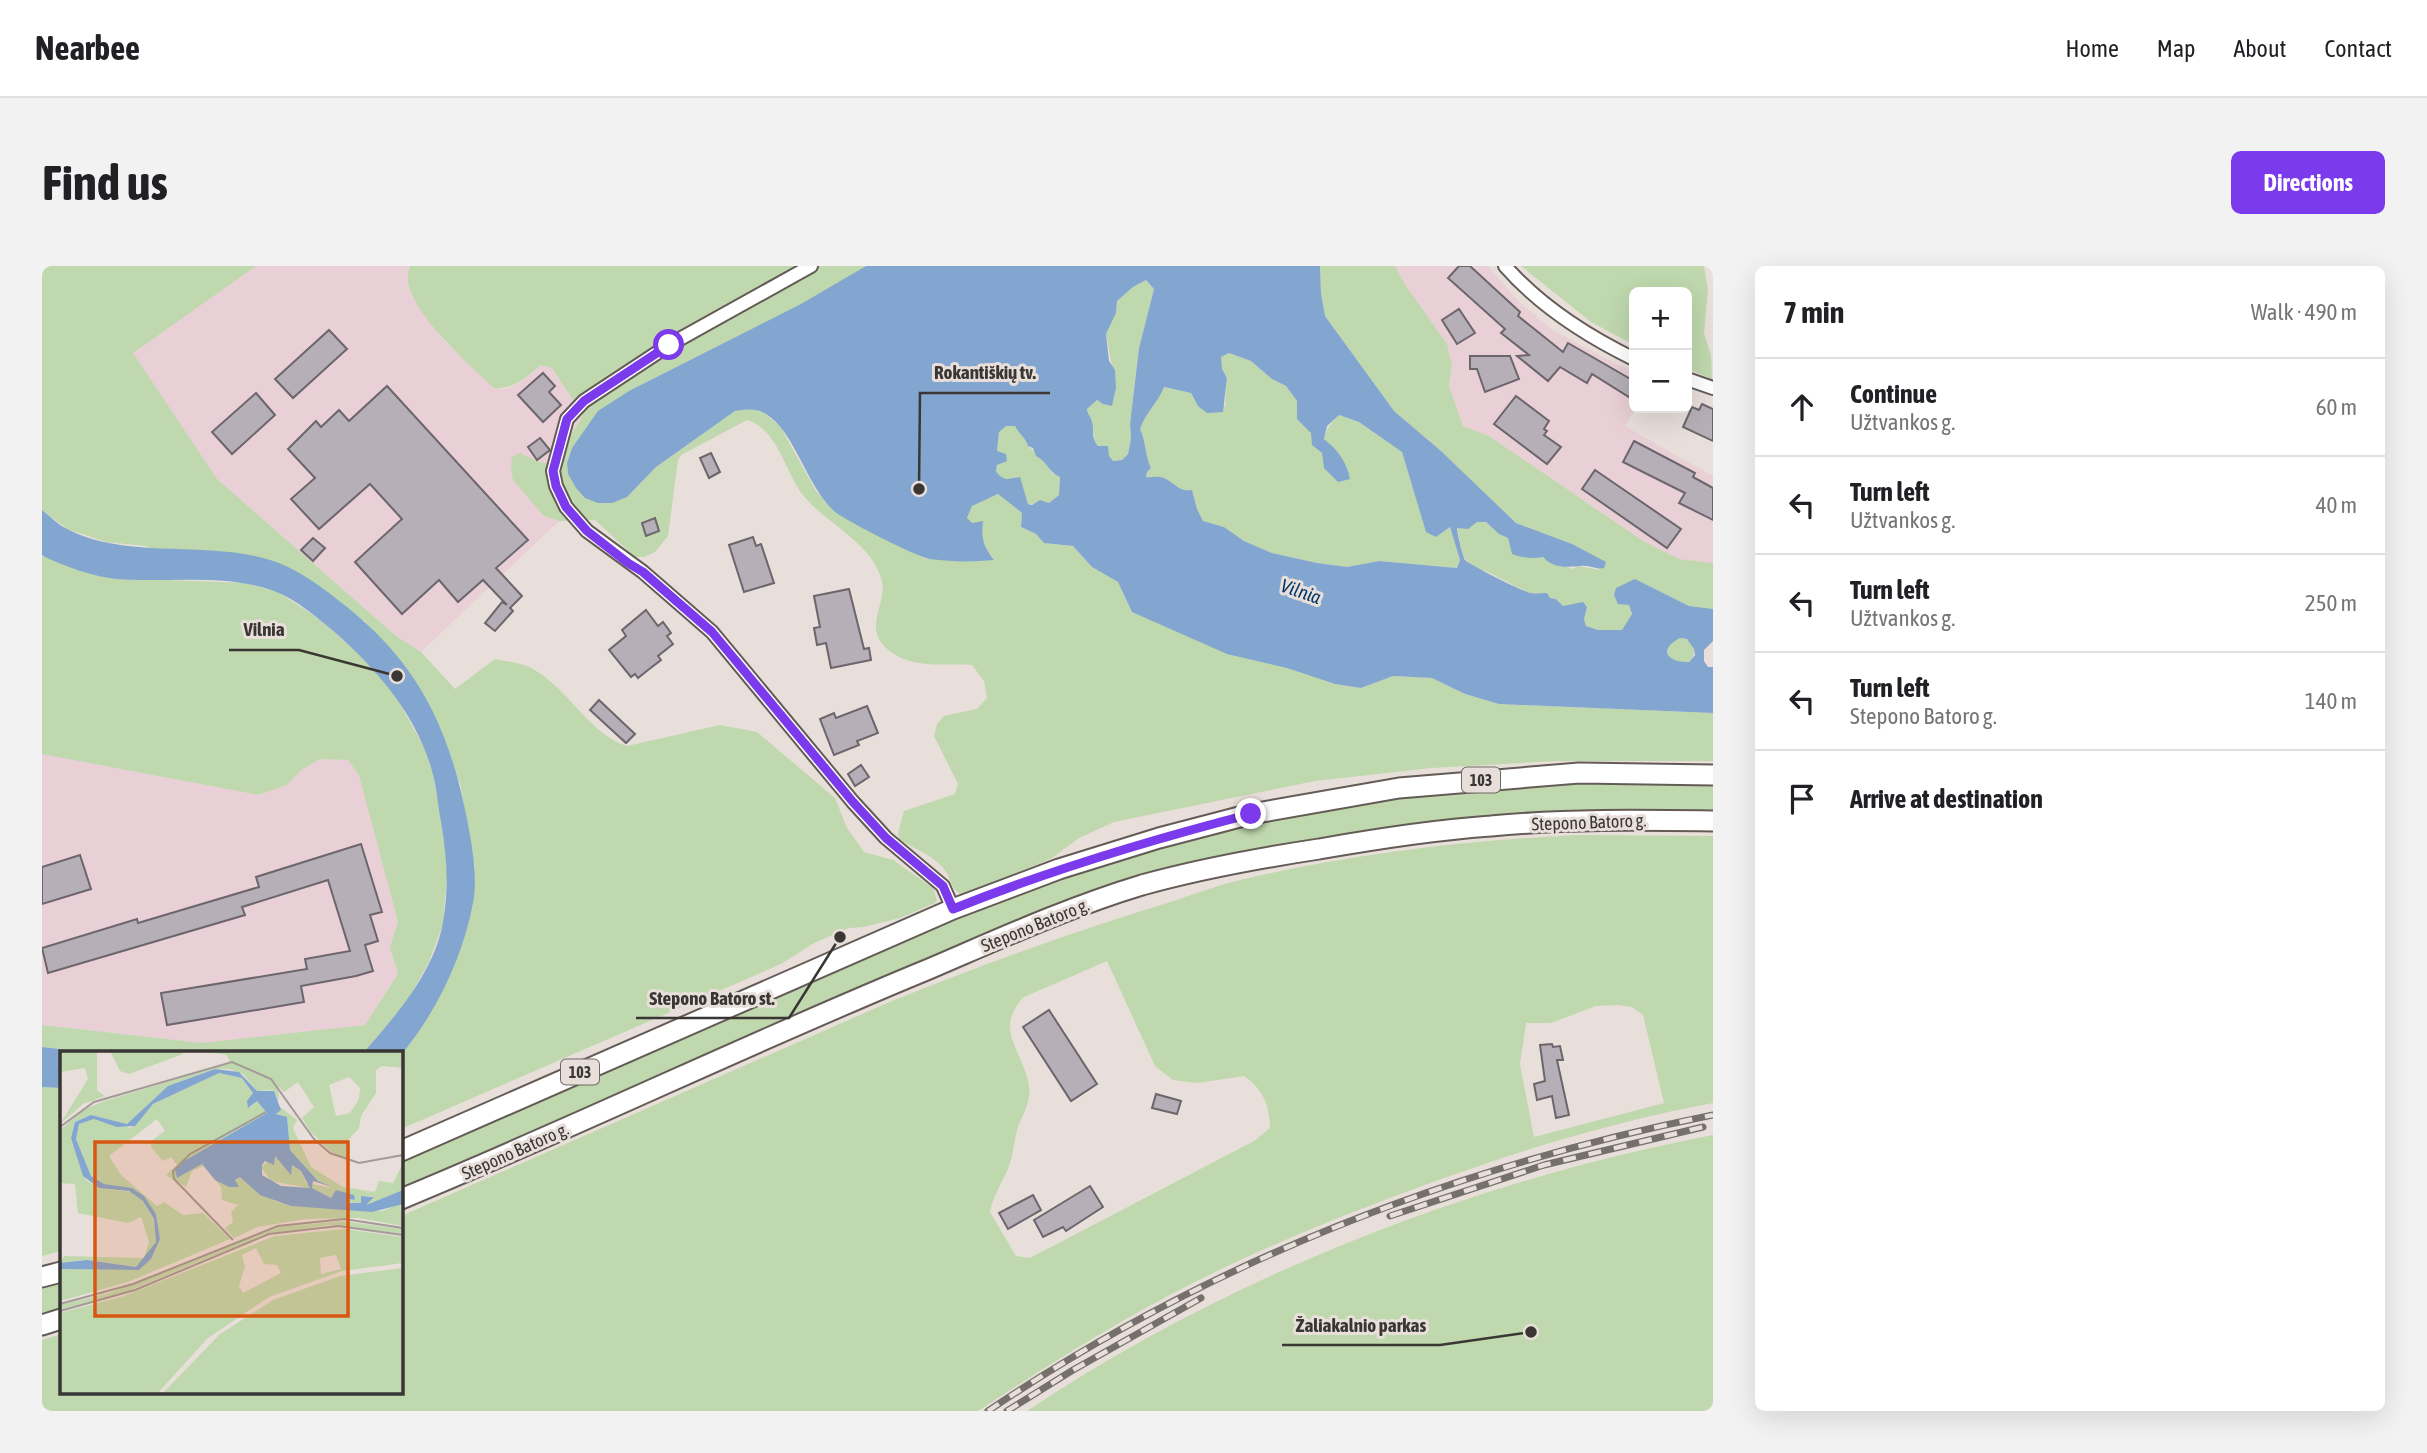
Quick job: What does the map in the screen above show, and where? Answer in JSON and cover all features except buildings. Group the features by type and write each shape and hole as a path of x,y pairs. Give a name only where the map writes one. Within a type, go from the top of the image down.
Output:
{"main road":[{"name":"103","path":"402,1151 953,909 1037,877 1159,838 1251,814 1399,788 1579,773 1713,775"},
{"name":"Stepono Batoro g.","path":"402,1199 859,998 1066,912 1141,886 1191,872 1252,860 1410,834 1492,825 1582,820 1713,821"},
{"path":"42,1278 60,1272"},
{"path":"42,1325 60,1319"}],"street":[{"path":"811,266 680,339 584,401 567,419 553,471 556,486 566,507 587,531 643,572 712,632 853,802 886,838 943,886 953,909"},
{"path":"1505,266 1538,298 1594,337 1629,356"},
{"path":"1692,381 1713,388"}],"shaded area":[{"path":"256,266 410,266 408,280 412,296 444,341 494,388 507,389 541,365 552,368 583,415 567,442 561,467 539,462 520,453 544,516 559,521 421,652 396,636 217,479 132,353"},
{"path":"1395,266 1488,266 1518,301 1553,330 1629,369 1629,413 1633,413 1625,426 1713,476 1713,563 1679,559 1643,541 1489,436 1463,426 1449,386 1452,366"},
{"path":"42,754 258,795 287,785 300,771 320,759 348,760 359,774 398,922 390,947 398,974 365,1025 202,1043 42,1025"}],"green space":[{"path":"42,266 256,266 133,353 217,479 396,636 421,652 455,689 495,659 520,664 546,677 590,722 627,746 720,725 757,732 835,798 847,828 864,852 893,860 933,888 937,900 900,918 849,928 814,943 781,964 402,1129 402,1054 415,1037 475,868 460,783 365,621 145,546 106,542 67,529 42,510"},
{"path":"410,266 866,266 572,448 567,463 568,475 627,497 656,467 735,411 750,408 766,414 781,428 816,491 835,512 926,559 994,559 984,547 981,535 967,518 972,506 998,494 1022,513 1021,527 1036,534 1044,543 1073,546 1092,567 1118,582 1132,612 1335,684 1361,688 1393,676 1432,678 1465,694 1499,704 1713,713 1713,761 1555,761 1432,768 1315,781 1114,822 1079,838 1052,858 964,895 956,890 939,863 899,839 898,833 904,811 955,794 958,784 934,736 937,724 944,716 977,709 987,698 984,681 972,665 915,662 894,654 885,647 876,631 883,589 877,567 859,545 803,495 774,442 758,425 747,420 681,455 678,460 668,536 655,552 644,557 635,557 595,520 559,521 544,516 513,480 512,457 520,453 539,462 561,466 567,442 583,415 552,368 541,365 514,384 494,388 444,339 420,310 408,282"},
{"path":"1320,266 1395,266 1447,344 1452,366 1449,386 1463,426 1489,436 1643,541 1679,559 1713,563 1713,609 1689,606 1635,579 1618,603 1629,605 1632,615 1622,630 1598,630 1586,626 1584,619 1587,607 1563,606 1547,593 1529,593 1486,571 1472,567 1463,556 1457,528 1486,522 1508,538 1512,554 1543,557 1572,569 1578,566 1600,570 1572,544 1516,523 1441,451 1394,411 1325,316"},
{"path":"1521,266 1704,266 1708,290 1704,333 1711,355 1712,379 1692,371 1692,287 1629,287 1629,342 1591,322"},
{"path":"1146,280 1154,289 1139,348 1130,424 1131,439 1128,454 1122,460 1112,461 1108,446 1098,446 1096,442 1087,409 1097,400 1112,405 1116,388 1106,334 1116,313 1117,301"},
{"path":"1229,353 1251,361 1272,379 1286,386 1297,401 1297,419 1312,433 1312,445 1322,453 1324,468 1326,433 1339,415 1359,422 1402,452 1426,531 1436,537 1450,527 1460,560 1457,568 1379,561 1347,567 1272,553 1244,541 1224,527 1203,521 1192,490 1178,488 1166,479 1146,477 1151,468 1139,429 1163,387 1191,393 1198,406 1225,407 1227,378 1220,357"},
{"path":"1006,426 1015,426 1028,446 1044,460 1052,473 1060,477 1059,495 1049,503 1028,504 1018,476 1010,481 1001,478 996,471 997,465 1007,460 997,451 999,431"},
{"path":"42,555 113,578 245,583 278,592 319,619 384,680 423,745 433,774 448,863 443,924 429,962 406,1003 365,1051 78,1051 42,1047 42,1025 202,1043 365,1025 398,974 390,947 398,922 359,775 348,760 320,759 300,771 287,785 258,795 42,754"},
{"path":"1681,638 1690,642 1694,651 1690,660 1681,664 1672,660 1668,651 1672,642"},
{"path":"1603,782 1713,785 1713,813 1572,810 1500,814 1364,832 1167,869 402,1191 402,1161 862,959 1019,895 1126,858 1232,828 1337,807 1496,788"},
{"path":"1576,835 1713,836 1713,1103 1645,1117 1545,1144 1447,1177 1318,1226 1255,1253 1165,1298 1084,1344 978,1411 42,1411 42,1340 60,1334 60,1394 402,1394 402,1216 892,1001 998,960 1228,883 1357,857 1444,845","holes":["1107,961 1155,1066 1173,1080 1197,1083 1244,1076 1264,1099 1269,1112 1270,1128 1254,1141 1030,1258 1016,1256 990,1212 1009,1166 1017,1129 1029,1097 1026,1075 1010,1031 1015,1009 1024,997","1596,1006 1632,1007 1643,1015 1664,1103 1534,1137 1520,1064 1526,1023 1551,1023"]},
{"path":"42,1087 60,1088 60,1251 42,1256"},
{"path":"1713,1135 1713,1411 1027,1411 1105,1362 1187,1317 1270,1276 1356,1239 1533,1178 1623,1154"},
{"path":"60,1281 60,1310 42,1316 42,1287"}],"water":[{"path":"866,266 1320,266 1325,316 1394,411 1441,451 1516,523 1572,544 1606,562 1604,568 1566,567 1552,564 1543,557 1531,558 1512,554 1508,538 1486,522 1477,522 1468,529 1457,528 1465,560 1526,591 1547,593 1563,606 1583,602 1587,607 1584,619 1586,626 1598,630 1622,630 1632,614 1629,605 1618,604 1614,595 1616,588 1635,579 1689,606 1713,609 1713,641 1704,650 1704,661 1708,667 1713,667 1713,713 1499,704 1465,694 1432,678 1393,676 1361,688 1335,684 1287,668 1227,654 1132,612 1118,582 1092,567 1073,546 1044,543 1036,534 1021,527 1022,513 998,494 972,506 967,518 972,523 983,521 984,542 994,560 930,559 865,530 834,511 824,500 785,433 766,414 755,410 735,411 656,467 627,497 612,503 598,503 585,498 576,488 568,474 567,463 572,448 598,411 629,391 801,304","holes":["1146,280 1154,289 1139,348 1128,454 1122,460 1113,461 1109,456 1108,446 1098,446 1095,442 1087,409 1097,400 1112,406 1116,388 1115,370 1109,361 1106,334 1116,313 1117,301","1229,353 1251,361 1272,379 1286,386 1297,401 1297,419 1311,433 1312,445 1322,453 1324,468 1338,482 1350,479 1349,473 1341,456 1324,439 1327,426 1339,415 1359,422 1402,452 1426,532 1436,537 1450,527 1460,560 1457,568 1379,561 1347,567 1272,553 1244,541 1224,527 1203,521 1192,490 1180,488 1161,477 1146,477 1151,468 1140,429 1164,387 1191,393 1198,406 1207,413 1223,412 1227,378 1222,369 1221,357","1006,426 1015,426 1028,446 1033,448 1036,456 1060,477 1059,495 1049,503 1040,500 1032,505 1028,504 1020,477 1007,479 999,475 996,471 997,465 1007,461 1006,454 997,451 999,432","1680,638 1687,639 1695,655 1689,662 1681,662 1668,655 1667,651 1673,642"]},
{"path":"42,510 64,527 93,539 120,545 232,552 260,557 286,566 347,607 394,652 412,676 428,701 451,756 467,819 475,882 473,903 455,964 437,1003 402,1054 402,1051 365,1051 412,992 431,959 443,922 447,884 445,847 427,755 408,716 384,682 339,636 292,600 274,591 255,585 216,580 116,579 71,568 42,555"},
{"path":"42,1047 78,1051 60,1051 60,1088 42,1087"}],"railway":[{"path":"988,1411 1071,1358 1157,1310 1245,1266 1336,1227 1428,1192 1521,1162 1713,1115"},
{"path":"1390,1216 1544,1165 1703,1127"},
{"path":"1007,1411 1073,1370 1201,1298"}],"place":[{"name":"Rokantiškių tv.","path":"919,489"},
{"name":"Vilnia","path":"397,676"},
{"name":"Stepono Batoro st.","path":"840,937"},
{"name":"Žaliakalnio parkas","path":"1531,1332"}],"route":[{"path":"669,345 584,401 567,419 553,471 556,486 566,507 587,531 643,572 712,632 853,802 886,838 943,886 953,909 1059,869 1159,838 1251,814"}]}
